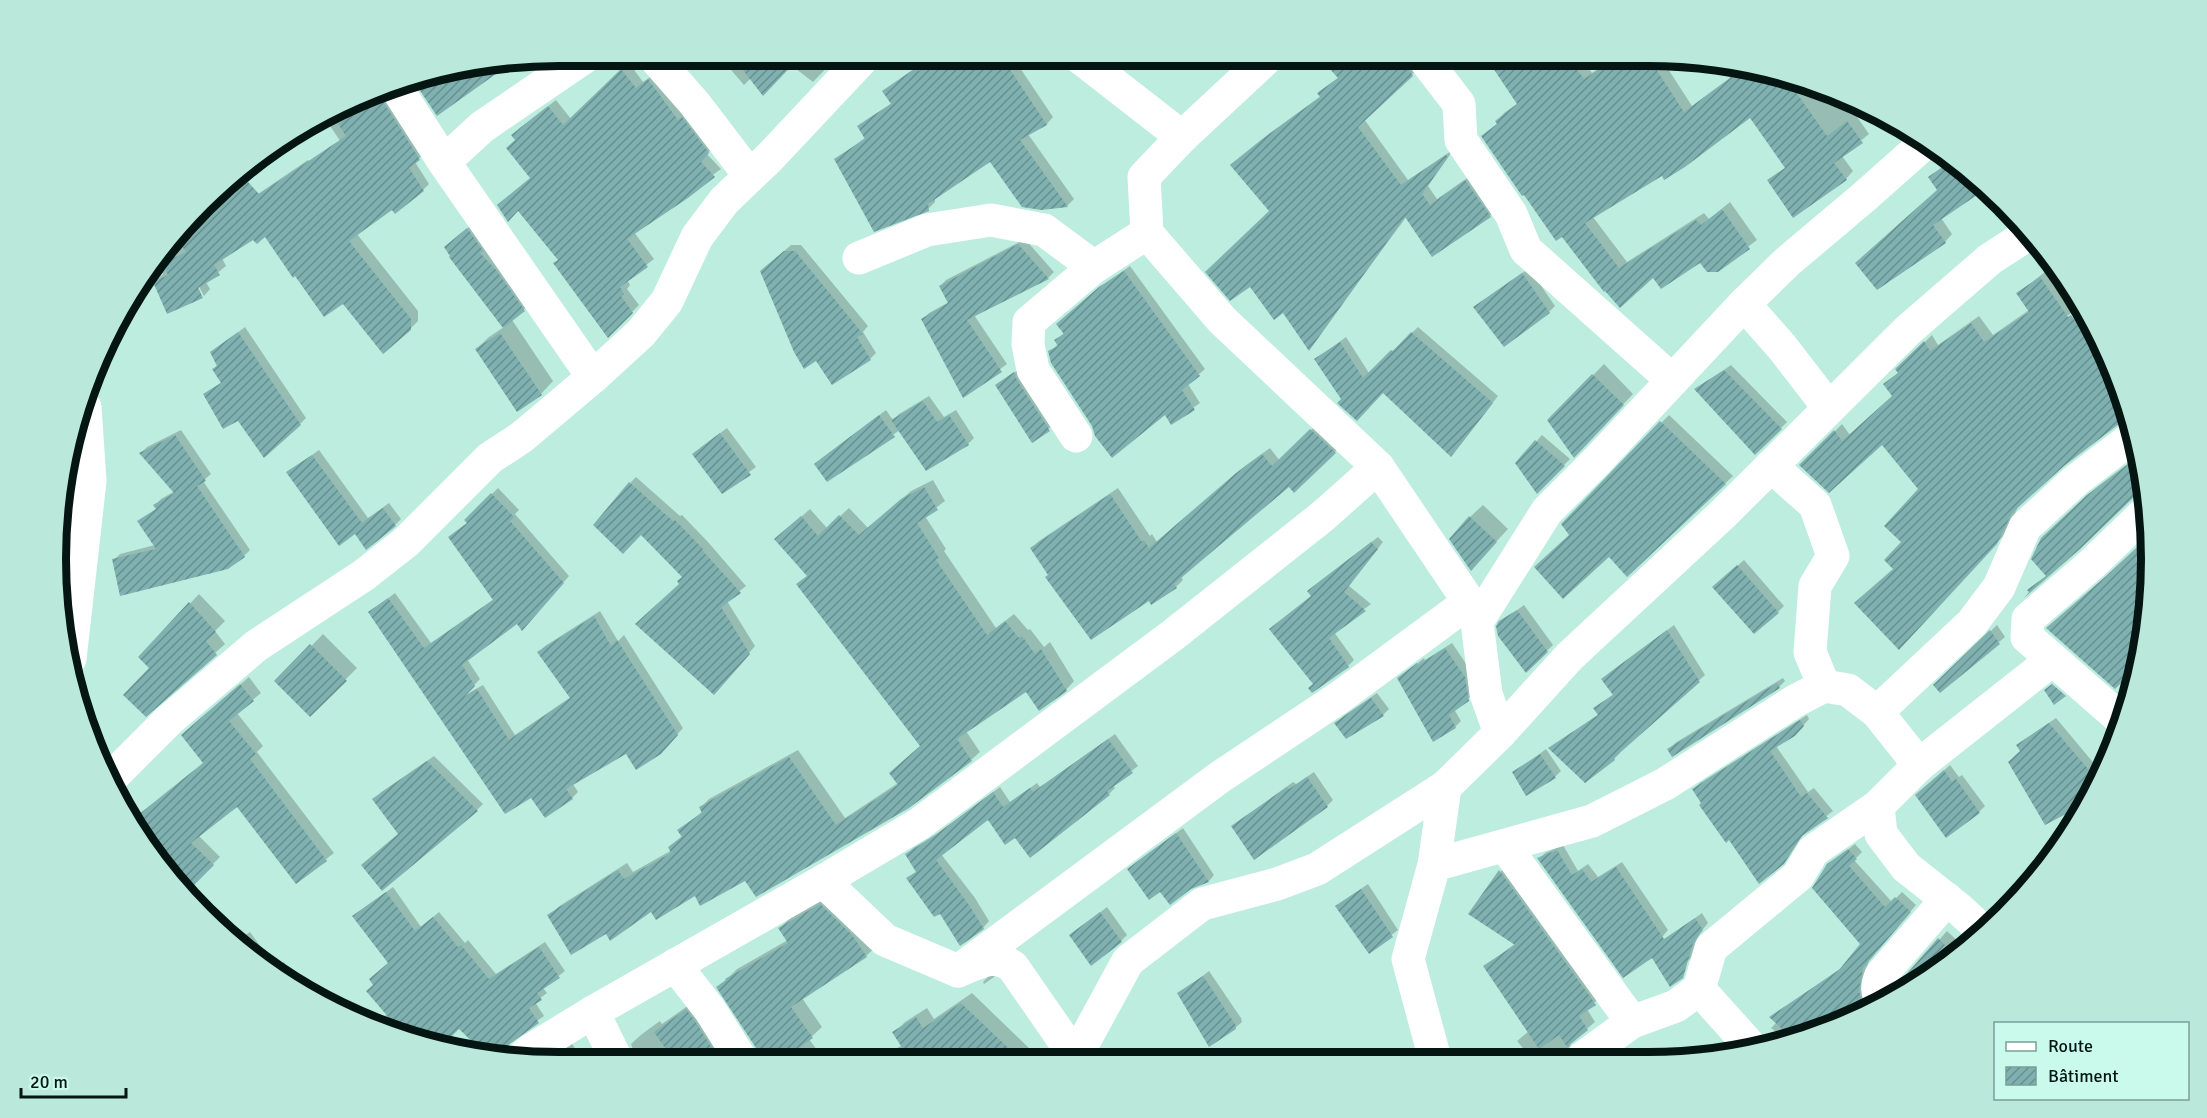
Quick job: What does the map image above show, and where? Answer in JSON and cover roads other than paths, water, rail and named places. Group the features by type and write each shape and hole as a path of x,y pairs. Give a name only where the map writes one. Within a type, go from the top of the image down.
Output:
{"street":[{"path":"444,162 482,128 572,66"},
{"path":"662,66 695,104 750,176"},
{"path":"115,774 170,720 256,646 364,575 406,542 490,458 522,437 641,333 667,301 697,237 724,201 855,66"},
{"path":"1091,66 1182,137"},
{"path":"1258,66 1182,137 1144,177 1147,233 1222,320 1378,467 1473,612 1486,694 1500,733"},
{"path":"1430,66 1459,104 1461,140 1511,214 1526,250 1672,380"},
{"path":"400,93 444,162 593,377"},
{"path":"958,971 1220,777 1473,612 1547,511 1744,304 1787,262 1920,148"},
{"path":"859,258 927,230 991,220 1044,230 1094,267"},
{"path":"1076,436 1033,370 1028,344 1029,322 1094,267 1147,233"},
{"path":"1079,1052 1128,961 1202,904 1277,884 1317,869 1445,787 1500,733 1570,656 1722,514 1916,323 1990,259 2022,238"},
{"path":"1744,304 1782,347 1829,408"},
{"path":"72,638 90,481 87,419"},
{"path":"1877,712 1972,623 1999,587 2025,528 2075,481 2127,442"},
{"path":"1771,466 1815,505 1833,556 1815,586 1810,652 1824,686"},
{"path":"533,1051 593,1012 919,824 1173,635 1323,516 1378,467"},
{"path":"2028,619 2093,563 2139,518"},
{"path":"1999,587 2028,619 2027,637 2115,715"},
{"path":"1591,1052 1632,1022 1676,1006 1699,989 1711,948 1798,876 1814,850 1878,806 1919,765 2052,660"},
{"path":"1434,866 1592,821 1665,784 1795,701 1824,686 1848,690 1877,712 1919,765"},
{"path":"1433,1052 1408,959 1434,866 1445,787"},
{"path":"1878,806 1881,834 1906,867 1977,926"},
{"path":"1505,846 1632,1022"},
{"path":"823,881 885,940 958,971 993,958 1013,967 1070,1052"},
{"path":"1878,994 1876,986 1881,975 1947,899"},
{"path":"675,965 710,1010 736,1052"},
{"path":"1699,989 1747,1042"},
{"path":"593,1012 613,1052"}]}
